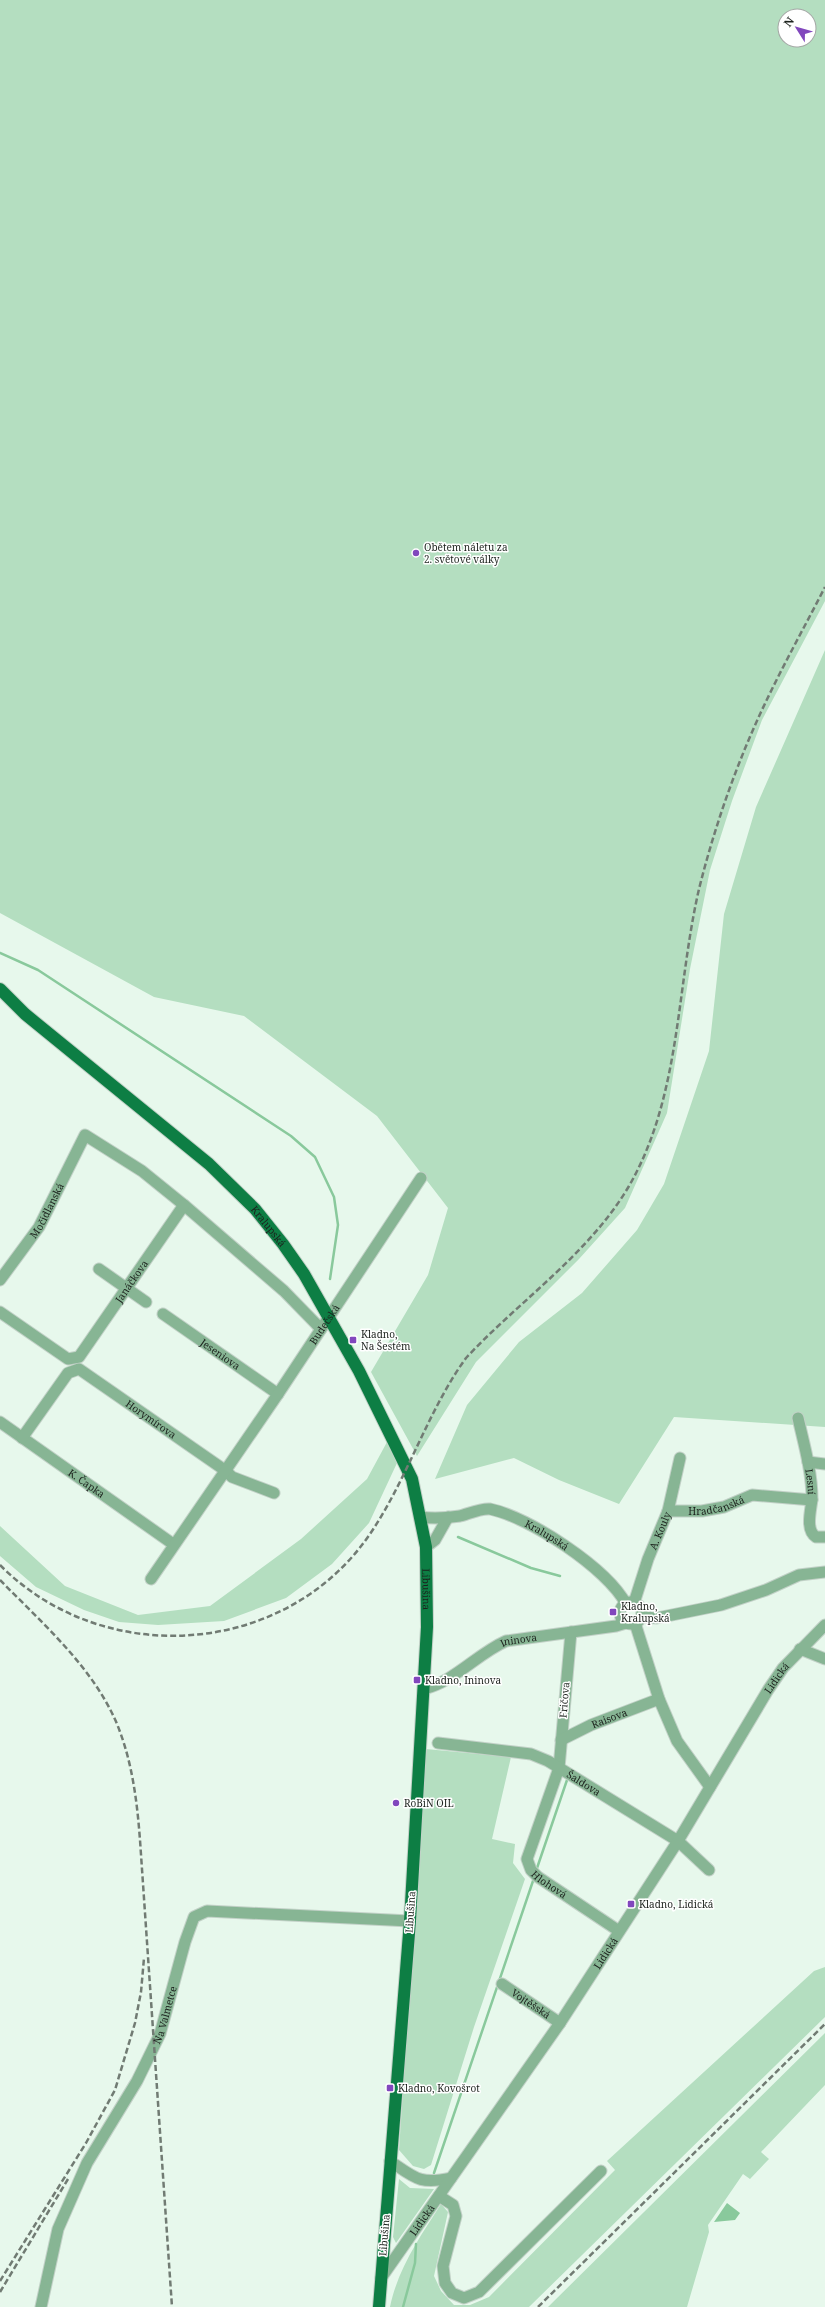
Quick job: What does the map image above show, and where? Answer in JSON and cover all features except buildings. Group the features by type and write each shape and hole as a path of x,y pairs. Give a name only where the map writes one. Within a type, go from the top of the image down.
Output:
{"main road":[{"name":"Kralupská","path":"0,989 25,1014 209,1164 255,1210 283,1244 304,1274 359,1371 412,1479 420,1517"},
{"name":"Libušina","path":"379,2307 410,1921 424,1689 427,1627 426,1547 420,1517"}],"street":[{"name":"Močidlanská","path":"0,1280 38,1227 85,1136 142,1171 184,1205"},
{"name":"Budečská","path":"151,1579 173,1544 226,1471 278,1394 421,1178"},
{"name":"Janáčkova","path":"0,1312 68,1359 79,1357 184,1205"},
{"path":"184,1205 284,1291 321,1329"},
{"path":"99,1269 146,1302"},
{"name":"Jeseniova","path":"163,1314 278,1394"},
{"name":"Horymírova","path":"22,1438 68,1373 76,1369 83,1370 226,1471"},
{"name":"Lesní","path":"798,1418 808,1462 812,1500 810,1512 811,1532 816,1537 825,1537"},
{"name":"K. Čapka","path":"0,1422 173,1544"},
{"name":"A. Kouly","path":"630,1603 668,1511 680,1458"},
{"path":"808,1462 825,1464"},
{"path":"226,1471 232,1478 274,1493"},
{"name":"Hradčanská","path":"668,1511 702,1511 724,1507 752,1496 812,1500"},
{"name":"Kralupská","path":"420,1517 448,1517 488,1509 529,1523 572,1551 619,1591 630,1603"},
{"path":"426,1547 435,1540 448,1517"},
{"name":"Ininova","path":"424,1689 436,1686 447,1680 489,1648 506,1641 616,1626 634,1621 657,1618 721,1605 766,1590 799,1575 825,1572"},
{"path":"634,1621 642,1610 630,1603 620,1614 634,1621 660,1699 677,1741 710,1787"},
{"name":"Lidická","path":"381,2278 560,2023 678,1841 768,1690 783,1668 825,1625"},
{"name":"Fričova","path":"559,1768 570,1632"},
{"path":"800,1649 825,1659"},
{"name":"Raisova","path":"561,1740 591,1725 660,1699"},
{"name":"Šaldova","path":"438,1743 531,1754 548,1761 678,1841 709,1870"},
{"name":"Hlohová","path":"559,1768 528,1851 527,1859 534,1874 619,1931"},
{"name":"Na Valmetce","path":"41,2307 58,2229 87,2163 137,2081 160,2034 184,1942 194,1917 206,1910 410,1921"},
{"name":"Vojtěšská","path":"502,1984 560,2023"},
{"path":"390,2161 416,2178 432,2183 451,2178"},
{"path":"439,2196 453,2205 456,2216 444,2266 445,2283 452,2293 464,2298 479,2292 601,2171"}],"shaded area":[{"path":"0,0 825,0 825,601 762,720 732,801 710,870 690,969 667,1113 625,1208 579,1259 476,1362 417,1456 371,1372 428,1275 448,1208 377,1116 244,1016 154,997 0,913"},
{"path":"825,650 825,1427 674,1417 619,1504 559,1480 514,1458 435,1479 467,1405 519,1342 582,1293 637,1230 664,1184 709,1051 724,914 756,807"},
{"path":"387,1442 397,1463 369,1523 332,1564 286,1598 224,1621 158,1625 119,1622 84,1610 36,1587 0,1556 0,1526 65,1586 138,1615 210,1606 301,1539 367,1479"},
{"path":"426,1749 511,1757 492,1839 515,1844 513,1863 525,1879 474,2027 431,2165 424,2169 413,2166 399,2150"},
{"path":"825,1967 825,2017 529,2307 390,2307 398,2279 404,2266 441,2204 448,2212 434,2276 441,2291 454,2305 470,2305 489,2297 615,2170 607,2161 814,1971"},
{"path":"825,2033 825,2085 761,2152 769,2159 750,2179 743,2174 708,2225 709,2232 687,2307 548,2307"},
{"path":"399,2179 410,2188 434,2189 396,2243 393,2237"},
{"path":"727,2203 740,2213 735,2220 714,2222"}],"waterway":[{"path":"0,953 38,970 291,1136 315,1157 334,1197 338,1225 330,1279"},
{"path":"458,1537 531,1568 560,1576"},
{"path":"536,1871 567,1780"},
{"path":"434,2173 534,1878"},
{"path":"403,2307 415,2263 416,2244"}],"railway":[{"path":"0,1565 42,1599 90,1622 141,1634 192,1635 243,1626 291,1606 334,1575 370,1534 396,1490 440,1400 466,1358 594,1234 613,1211 629,1186 646,1152 659,1116 668,1079 699,889 718,821 742,755 761,712 825,587"},
{"path":"0,1580 49,1629 81,1665 107,1703 117,1724 130,1766 140,1840 172,2307"},
{"path":"0,2281 86,2143 115,2090 135,2023 141,1992 144,1958"},
{"path":"538,2307 825,2024"},
{"path":"0,2292 68,2179"}],"place":[{"name":"Obětem náletu za 2. světové války","path":"416,553"},
{"name":"Kladno, Na Šestém","path":"353,1340"},
{"name":"Kladno, Kralupská","path":"613,1612"},
{"name":"Kladno, Ininova","path":"417,1680"},
{"name":"RoBiN OIL","path":"396,1803"},
{"name":"Kladno, Lidická","path":"631,1904"},
{"name":"Kladno, Kovošrot","path":"390,2088"}]}
